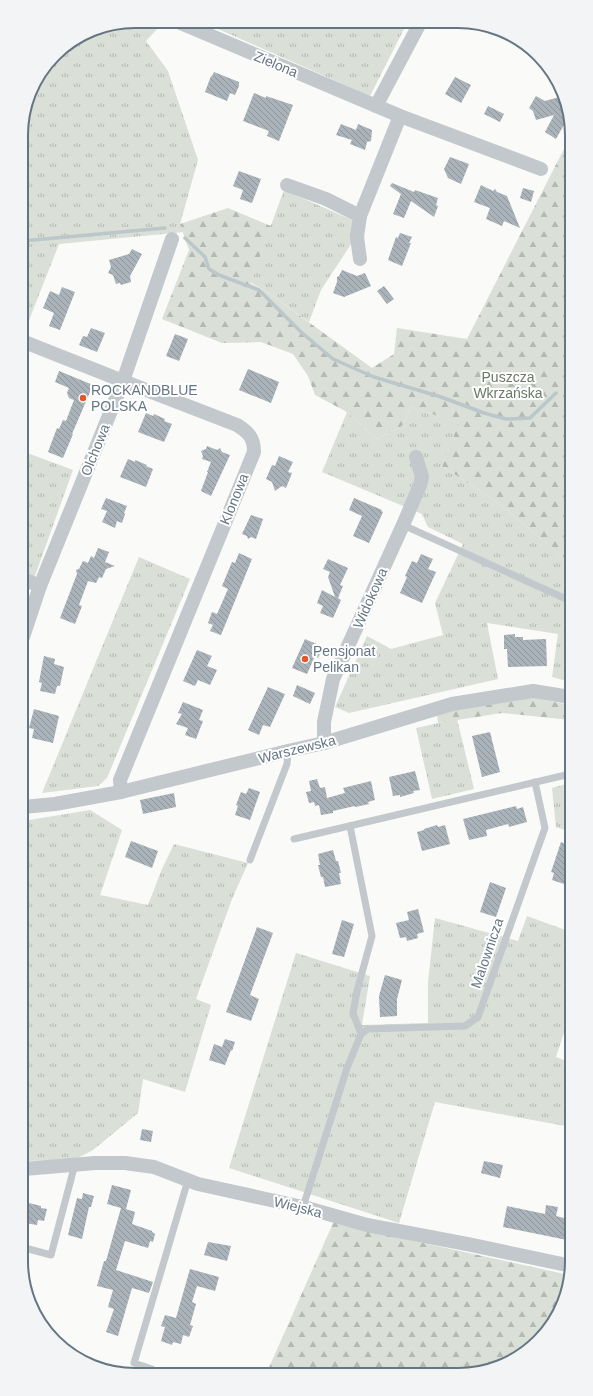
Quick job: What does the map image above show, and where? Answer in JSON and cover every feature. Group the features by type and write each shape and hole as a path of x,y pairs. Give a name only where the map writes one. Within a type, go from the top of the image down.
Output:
{"street":[{"name":"Zielona","path":"192,28 400,116 542,170"},
{"path":"376,106 417,28"},
{"path":"360,259 357,237 360,216 400,116"},
{"path":"287,184 326,199 360,216"},
{"name":"Olchowa","path":"28,622 40,586 123,381 172,239"},
{"name":"Klonowa","path":"28,343 237,425 246,430 252,437 254,444 254,452 120,780 121,792"},
{"name":"Widokowa","path":"324,743 324,722 333,679 403,525 422,477 416,457"},
{"path":"28,581 40,586"},
{"name":"Warszewska","path":"28,806 69,802 121,792 324,743 452,704 533,691 565,696"},
{"name":"Wiejska","path":"28,1170 95,1163 154,1167 188,1180 367,1225 565,1265"}],"lane":[{"path":"403,525 564,598"},
{"path":"250,860 287,764 288,751"},
{"path":"294,839 565,775"},
{"name":"Malownicza","path":"361,1034 368,1029 466,1026 478,1018 545,828 535,782"},
{"path":"303,1208 347,1068 361,1034 353,1013 357,991 372,936 350,826"},
{"path":"28,1249 51,1255 75,1164"},
{"path":"149,1368 134,1363 188,1180"}],"green space":[{"path":"128,28 158,28 146,41 168,71 198,160 180,224 184,232 59,244 28,323 28,128 36,94 42,82 59,59 88,39 114,30"},
{"path":"220,28 404,28 370,96 218,29"},
{"name":"Puszcza Wkrzańska","path":"565,147 565,562 552,548 498,503 442,466 459,423 411,407 402,426 377,439 347,412 315,395 308,376 293,354 261,342 222,343 162,319 189,250 180,224 228,208 271,226 250,283 267,292 372,368 394,354 397,328 467,339"},
{"path":"284,190 352,220 353,241 321,290 309,322 267,292 250,282"},
{"path":"411,407 460,423 442,466 498,503 552,548 565,562 565,681 552,677 558,634 487,623 498,679 349,713 335,707 367,636 391,649 443,635 435,603 463,544 428,527 422,514 322,472 347,412 377,439 402,426"},
{"path":"28,453 73,470 32,584 28,583"},
{"path":"139,557 190,579 107,778 98,786 42,793"},
{"path":"533,698 565,704 565,719 502,713 438,723 437,714 474,705"},
{"path":"457,719 474,789 432,799 416,728"},
{"path":"565,784 565,830 556,827 552,788"},
{"path":"90,810 122,830 100,895 148,905 162,869 174,844 248,863 232,899 196,999 211,1005 185,1092 143,1079 138,1113 93,1150 74,1160 28,1161 29,820"},
{"path":"527,916 565,930 565,1029 556,1057 565,1061 565,1126 435,1102 399,1223 229,1168 296,953 370,976 362,1025 428,1023 428,982 435,918 518,941"},
{"path":"334,1221 396,1237 564,1274 557,1302 543,1326 517,1350 499,1360 472,1367 458,1368 269,1368"}],"building":[{"path":"214,72 239,82 235,95 230,93 227,101 205,92"},
{"path":"455,77 471,85 461,103 445,94"},
{"path":"254,93 266,98 266,96 293,105 279,141 267,136 269,131 243,121"},
{"path":"536,96 545,101 558,97 564,124 556,139 545,132 554,115 536,120 533,111 529,108"},
{"path":"488,106 504,114 500,122 484,114"},
{"path":"341,124 356,130 358,124 372,130 371,141 367,142 365,150 350,144 352,140 336,135"},
{"path":"450,157 469,164 461,184 448,178 444,169"},
{"path":"239,171 261,179 252,203 240,199 243,190 233,186"},
{"path":"392,183 414,192 415,190 438,198 436,205 438,206 434,217 411,201 404,218 393,214 401,194 390,186"},
{"path":"481,185 493,191 495,189 497,192 507,196 520,228 504,221 502,226 486,219 490,208 474,202"},
{"path":"523,188 534,191 531,202 520,198"},
{"path":"400,233 412,237 402,266 388,260 396,237 398,238"},
{"path":"132,249 142,254 130,276 131,282 121,285 120,283 116,284 113,275 108,273 111,267 109,260 129,254"},
{"path":"342,270 357,276 365,273 371,286 344,297 333,293 337,282 337,277"},
{"path":"384,286 394,299 387,304 377,291"},
{"path":"62,287 75,292 60,330 49,326 54,313 43,308 50,291 59,295"},
{"path":"91,328 105,333 97,352 79,345 83,336 87,337"},
{"path":"175,334 188,339 179,361 166,356"},
{"path":"248,369 279,382 271,403 239,390"},
{"path":"59,371 93,385 63,458 48,452 57,428 59,429 63,420 66,421 74,400 69,398 67,393 69,388 55,382"},
{"path":"146,413 153,416 154,414 165,419 164,421 172,424 164,442 138,432"},
{"path":"207,446 217,450 220,448 222,452 230,455 211,496 201,491 211,462 202,459 203,456 201,451 206,449"},
{"path":"279,456 293,462 288,472 292,473 286,488 282,486 275,491 272,482 266,479 272,465 275,466"},
{"path":"128,459 135,462 135,460 153,469 146,487 120,477"},
{"path":"106,498 127,506 122,523 117,521 115,528 102,522 107,511 101,509"},
{"path":"354,498 382,510 381,511 383,512 369,543 353,536 362,516 349,510"},
{"path":"251,515 263,519 256,539 251,537 248,539 247,536 242,534"},
{"path":"98,548 109,552 105,562 115,566 106,569 102,578 99,577 96,583 88,581 79,605 82,606 75,624 60,618 77,574 76,570 79,569 83,561 88,563 91,556 94,558"},
{"path":"239,553 252,559 221,635 210,631 213,625 208,623 212,612 217,614 228,589 222,586 232,562 235,563"},
{"path":"421,554 433,559 428,569 436,572 422,603 400,593 407,577 405,576 412,561 417,563"},
{"path":"328,559 348,568 340,585 343,586 338,598 341,600 333,618 320,613 323,606 317,603 322,590 335,597 328,577 330,572 323,569"},
{"path":"515,634 515,637 523,637 523,640 546,639 547,666 508,667 507,649 504,649 504,635"},
{"path":"305,639 323,647 318,658 315,656 307,674 292,668"},
{"path":"197,650 212,656 207,666 217,670 210,685 198,680 195,686 183,681"},
{"path":"44,656 55,659 54,664 64,667 60,686 57,686 55,694 40,691 42,683 39,682"},
{"path":"297,685 315,693 310,704 293,696"},
{"path":"268,687 285,694 270,727 263,725 259,735 248,730"},
{"path":"183,702 203,710 199,720 203,721 196,739 185,735 188,728 176,724 182,714 178,713"},
{"path":"34,709 59,716 53,743 32,738 34,729 29,728"},
{"path":"490,732 500,772 482,777 472,736"},
{"path":"415,771 420,790 413,791 414,793 400,797 400,795 393,796 389,777"},
{"path":"317,779 320,788 325,787 327,798 345,793 343,788 371,781 375,800 368,802 369,804 333,811 333,813 321,815 319,805 315,806 314,802 309,803 306,792 311,791 309,781"},
{"path":"249,788 260,792 250,820 235,815 238,806 236,805 241,792 246,794"},
{"path":"174,793 176,807 143,814 140,800"},
{"path":"516,806 517,809 523,807 527,822 509,827 508,824 486,830 487,836 469,840 463,819"},
{"path":"437,825 438,827 445,825 450,844 422,851 417,832"},
{"path":"131,841 158,851 152,868 125,857"},
{"path":"561,842 565,844 565,884 552,880 554,873 551,872"},
{"path":"333,850 341,873 339,873 341,884 325,887 318,865 320,865 318,854"},
{"path":"490,882 506,888 496,917 480,912"},
{"path":"418,909 424,932 417,934 418,938 407,941 406,937 400,938 396,923 409,920 407,912"},
{"path":"342,920 354,924 344,957 332,954"},
{"path":"257,927 273,933 250,995 259,999 251,1021 226,1012"},
{"path":"385,975 402,980 397,999 397,1016 380,1017 379,996"},
{"path":"225,1039 235,1042 225,1065 209,1060 214,1044 222,1047"},
{"path":"142,1129 153,1131 151,1142 140,1140"},
{"path":"484,1161 503,1165 500,1178 481,1173"},
{"path":"112,1185 131,1190 126,1209 135,1212 132,1224 152,1231 155,1234 153,1242 150,1241 148,1248 125,1241 116,1270 153,1282 149,1293 132,1288 118,1336 106,1332 114,1309 108,1307 113,1290 97,1286 104,1261 106,1261 121,1208 107,1204"},
{"path":"83,1193 94,1196 91,1207 89,1207 82,1239 68,1235 77,1198 82,1199"},
{"path":"28,1203 47,1209 44,1221 38,1220 37,1225 28,1224"},
{"path":"546,1205 558,1207 556,1216 565,1218 565,1240 503,1227 507,1206 545,1214"},
{"path":"208,1242 231,1246 227,1261 204,1255"},
{"path":"190,1269 219,1277 215,1291 197,1286 192,1302 196,1304 190,1325 193,1326 189,1337 183,1335 181,1344 173,1342 172,1345 161,1341 165,1327 161,1326 165,1315 176,1318"}],"waterway":[{"path":"28,240 165,228"},
{"path":"185,238 205,257 209,269 219,275 259,290 301,332 333,359 374,377 441,397 484,413 506,419 530,418 556,393"}],"place":[{"name":"ROCKANDBLUE POLSKA","path":"83,398"},
{"name":"Pensjonat Pelikan","path":"305,659"}]}
